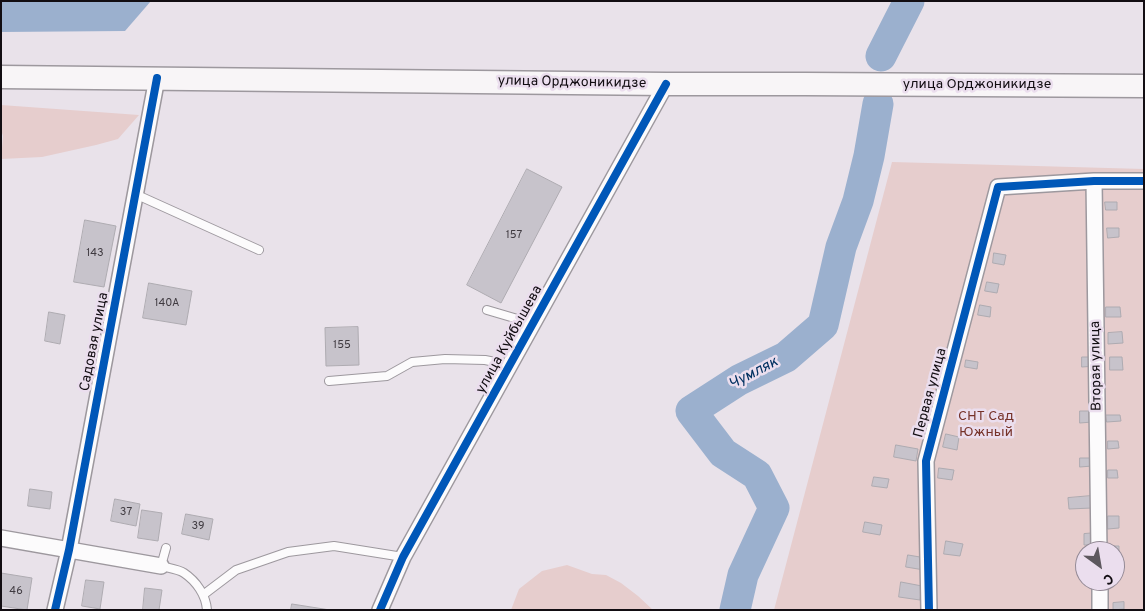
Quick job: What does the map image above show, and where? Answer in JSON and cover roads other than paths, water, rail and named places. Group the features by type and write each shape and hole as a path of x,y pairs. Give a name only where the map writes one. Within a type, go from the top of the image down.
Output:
{"main road":[{"name":"улица Орджоникидзе","path":"1,78 1144,86"}],"street":[{"name":"Садовая улица","path":"55,610 69,550 157,78"},
{"name":"улица Куйбышева","path":"380,610 403,557 666,84"},
{"path":"1094,181 1144,181"},
{"name":"Первая улица","path":"929,610 926,461 998,187 1094,181"},
{"name":"Вторая улица","path":"1094,181 1100,541"},
{"path":"1,538 161,566"},
{"path":"1100,591 1100,610"}],"lane":[{"path":"135,194 259,250"},
{"path":"487,310 520,320 531,328"},
{"path":"329,381 387,376 412,362 445,359 485,360 510,365"},
{"path":"203,595 236,570 288,552 334,546 403,557"},
{"path":"166,548 161,566 183,572 198,586 208,610"}],"water":[{"path":"1,1 151,1 125,31 1,32"}],"waterway":[{"name":"Чумляк","path":"881,56 909,1"},
{"name":"Чумляк","path":"735,610 743,575 774,508 757,475 723,453 691,411 739,380 786,357 823,325 841,247 858,201 869,156 878,104"}],"park label":[{"name":"СНТ Сад Южный","path":"986,426"}]}
